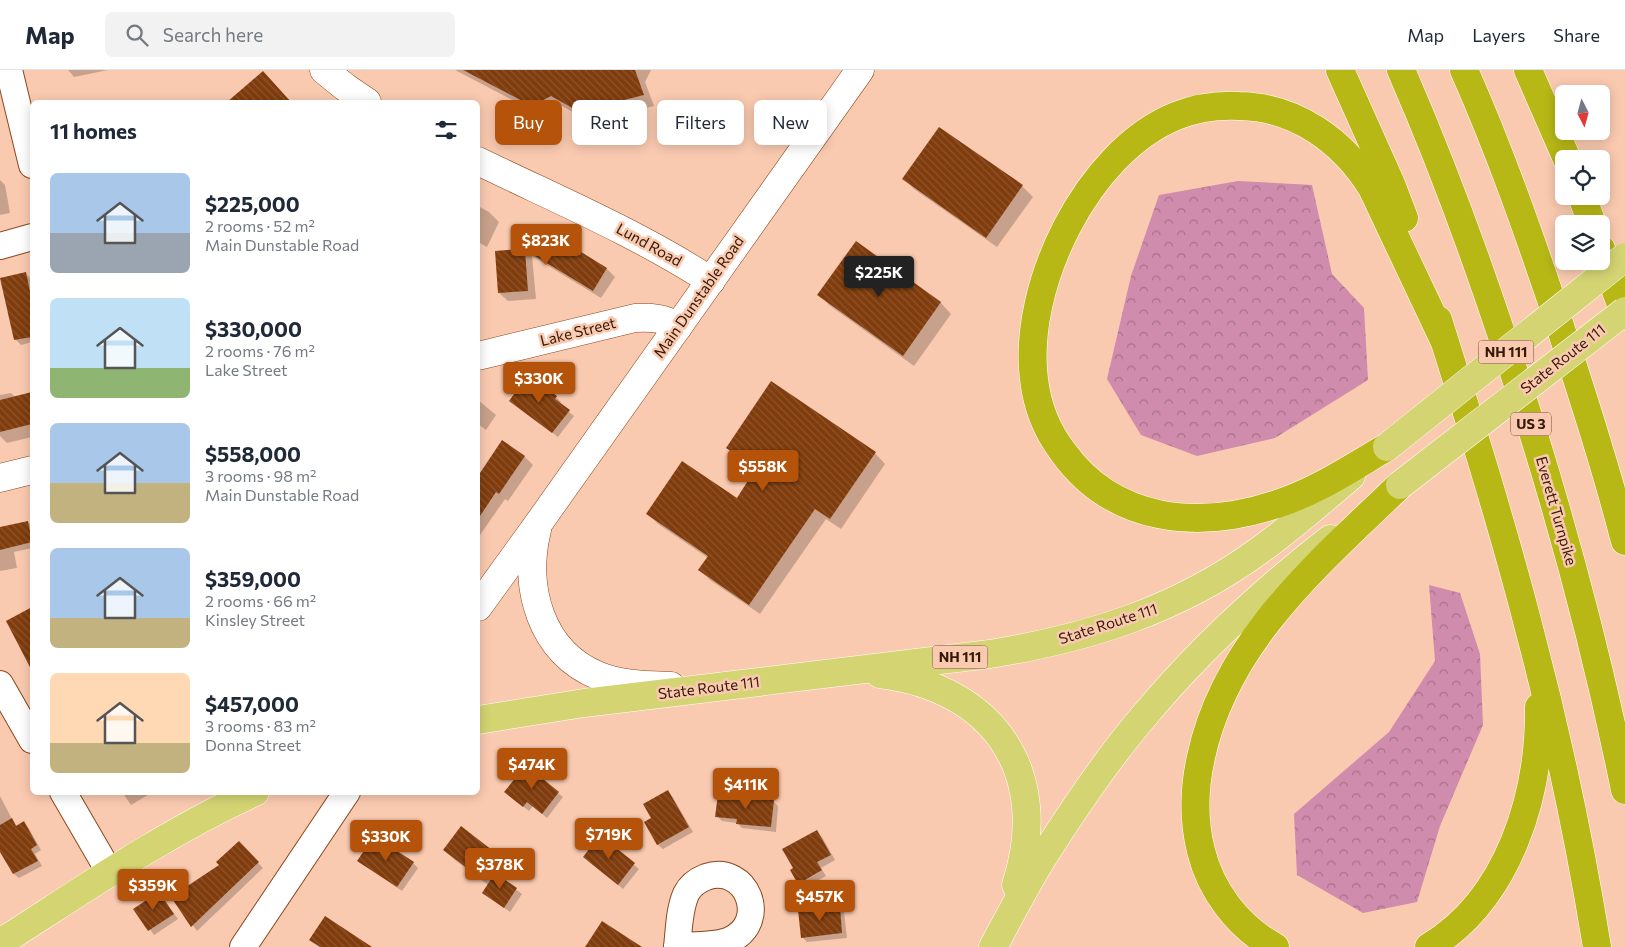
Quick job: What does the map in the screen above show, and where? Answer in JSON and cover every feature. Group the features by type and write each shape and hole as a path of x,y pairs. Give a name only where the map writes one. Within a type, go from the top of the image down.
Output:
{"highway":[{"path":"1340,70 1397,198 1490,486 1532,636 1567,788 1597,947"},
{"name":"Everett Turnpike","path":"1402,70 1464,227 1539,449 1581,599 1625,790"},
{"path":"1464,70 1496,147 1548,292 1597,442 1625,541"},
{"path":"1528,70 1563,150"},
{"path":"1387,447 1306,493 1277,504 1234,515 1204,518 1163,515 1138,509 1104,493 1084,478 1053,437 1041,410 1034,379 1032,354 1037,312 1049,268 1062,236 1088,193 1108,166 1131,145 1164,122 1188,112 1211,107 1249,106 1274,111 1298,120 1324,134 1346,153 1360,170 1376,198 1443,338"},
{"path":"1608,270 1623,311"},
{"path":"1275,947 1251,931 1235,915 1220,895 1205,865 1198,840 1195,810 1197,780 1204,744 1224,689 1253,640 1304,579 1400,485"},
{"path":"1429,947 1458,926 1482,900 1505,861 1521,822 1533,777 1539,724 1538,684 1532,636"}],"main road":[{"name":"State Route 111","path":"480,720 584,703 990,654 1088,634 1150,612 1195,591 1260,550 1625,256"},
{"name":"State Route 111","path":"993,947 1044,855 1094,780 1162,694 1222,632 1311,554 1623,311"},
{"path":"836,672 867,673 907,678 940,690 969,706 986,721 1001,738 1011,755 1019,772 1026,800 1027,841 1014,890 993,947"},
{"path":"0,943 195,821 249,795"}],"street":[{"path":"9,70 30,157"},
{"path":"324,70 345,88 364,100"},
{"name":"Main Dunstable Road","path":"480,604 860,70"},
{"name":"Lund Road","path":"480,162 636,236 710,281"},
{"path":"0,246 30,238"},
{"name":"Lake Street","path":"480,356 635,318 658,318 669,321 678,327"},
{"path":"0,478 30,470"},
{"name":"Main Dunstable Road","path":"538,524 532,567 535,601 548,632 571,660 600,676 626,682 668,686 735,685"},
{"path":"0,684 30,736"},
{"path":"65,795 110,873"},
{"path":"195,821 234,795"},
{"path":"243,947 337,796"}],"green space":[{"path":"1238,181 1312,185 1332,274 1364,308 1368,380 1275,438 1197,456 1141,435 1107,379 1131,276 1159,195"},
{"path":"1429,585 1460,593 1480,654 1483,725 1440,826 1417,902 1363,913 1297,875 1294,814 1389,732 1435,661"}],"building":[{"path":"463,70 635,70 644,95 624,100 572,100 572,108 562,102 562,100 551,96 543,100 520,100"},
{"path":"263,71 289,100 229,100"},
{"path":"939,127 1023,185 986,238 902,179"},
{"path":"552,234 607,268 593,291 525,250 528,291 498,293 495,251 544,247"},
{"path":"856,241 941,302 903,356 817,295"},
{"path":"26,272 30,292 30,337 14,340 0,278"},
{"path":"528,375 557,396 555,399 570,410 552,433 509,401"},
{"path":"771,381 876,452 830,519 815,509 749,605 698,570 708,556 646,514 682,461 737,498 756,468 726,448"},
{"path":"30,392 30,424 0,432 0,400"},
{"path":"502,440 525,456 499,494 496,492 480,516 480,473"},
{"path":"28,521 30,542 0,550 0,527"},
{"path":"30,608 30,667 6,621"},
{"path":"526,765 559,792 542,814 527,802 523,807 504,792"},
{"path":"668,790 689,827 657,845 644,822 651,818 643,804"},
{"path":"718,794 774,800 771,827 736,824 737,819 715,817"},
{"path":"12,818 16,826 24,821 37,845 31,849 38,861 13,874 0,852 0,825"},
{"path":"461,826 497,854 479,877 443,850"},
{"path":"817,830 831,855 817,862 822,870 798,884 790,870 793,868 782,849"},
{"path":"600,835 635,863 618,885 583,857"},
{"path":"374,836 414,862 397,887 357,861"},
{"path":"239,841 259,862 191,927 171,897 219,865 216,862"},
{"path":"495,873 517,888 504,908 482,893"},
{"path":"159,892 174,914 148,931 133,909"},
{"path":"840,906 842,933 801,938 798,910"},
{"path":"325,916 372,947 320,947 309,940"},
{"path":"602,921 642,947 585,947"}]}
